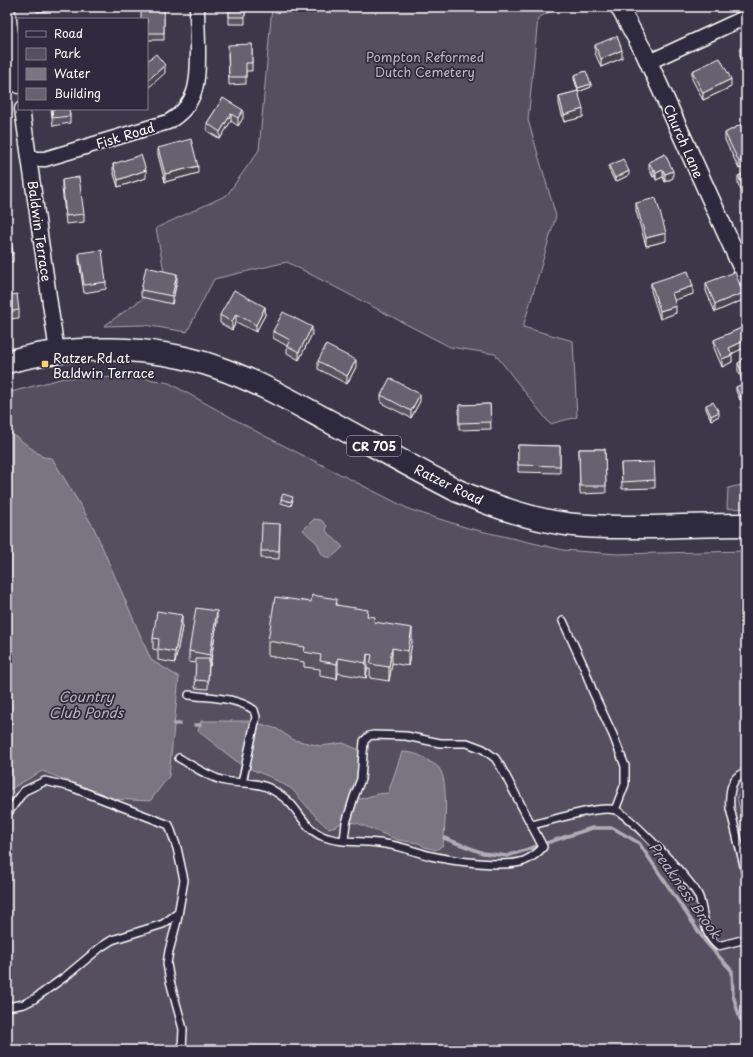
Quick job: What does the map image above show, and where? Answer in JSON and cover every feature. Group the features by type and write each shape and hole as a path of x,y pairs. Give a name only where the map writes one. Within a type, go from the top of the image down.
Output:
{"main road":[{"name":"Ratzer Road","path":"7,362 57,352 97,349 142,351 184,359 215,366 268,389 458,491 483,502 541,519 567,524 616,528 746,525"}],"street":[{"path":"7,7 18,79"},
{"name":"Fisk Road","path":"30,159 45,159 168,122 178,116 186,108 192,98 196,86 198,73 197,7"},
{"name":"Church Lane","path":"618,7 648,62 746,277"},
{"path":"648,62 746,17"},
{"name":"Baldwin Terrace","path":"22,110 57,352"}],"lane":[{"path":"563,621 624,762 626,775 625,784 615,810"},
{"path":"189,695 209,698 219,697 246,705 256,713 242,783"},
{"path":"179,758 214,777 223,780 250,783 268,788 289,802 310,829 323,836 344,840 387,844 430,856 459,861 499,863 523,861 538,853 544,847 507,777 495,758 483,749 467,743 440,743 406,736 369,736 364,741 361,778 346,822 344,840"},
{"path":"746,772 742,773 736,778 730,792 729,799 746,874"},
{"path":"7,814 24,791 45,781 71,788 169,824 177,848 184,880 167,964 183,1029 182,1050"},
{"path":"532,825 588,811 615,810 622,814 647,836 689,881 698,897 707,932 718,946 746,940"},
{"path":"7,1007 24,1004 34,999 112,940 163,924 178,914"}],"green space":[{"name":"Pompton Reformed Dutch Cemetery","path":"272,7 559,7 538,18 528,120 556,216 523,327 573,341 577,417 550,424 495,354 450,347 287,262 214,279 187,332 144,325 104,326 166,282 156,228 227,195 259,150"},
{"path":"139,377 169,383 263,435 411,510 468,528 563,550 617,554 746,551 746,795 737,796 746,840 746,1050 7,1050 7,393 64,378"},
{"path":"746,484 746,508 727,509 728,488"}],"water":[{"name":"Country Club Ponds","path":"7,430 43,457 52,458 94,528 151,660 179,677 169,776 150,801 114,799 42,771 7,791"},
{"path":"314,519 321,520 327,526 326,531 343,547 331,558 321,553 317,543 303,530"},
{"path":"201,721 252,721 277,729 294,740 321,746 343,743 357,749 360,754 354,797 361,799 377,794 388,793 402,752 408,752 423,757 436,765 442,774 446,805 443,845 436,850 425,847 419,843 398,840 357,823 343,822 328,828 317,818 292,789 270,777 241,765 198,731"}],"building":[{"path":"149,7 164,7 164,33 148,33 148,18 141,18 141,11 149,11"},
{"path":"229,7 245,7 245,17 229,17"},
{"path":"617,36 622,50 601,59 595,45"},
{"path":"252,44 252,63 246,63 246,77 229,77 228,45"},
{"path":"746,46 746,61 740,48"},
{"path":"156,54 165,65 148,80 148,60"},
{"path":"720,58 731,79 703,93 692,71"},
{"path":"586,71 591,84 578,88 574,75"},
{"path":"578,91 583,109 564,115 559,96"},
{"path":"223,98 243,110 238,118 231,114 220,132 207,123"},
{"path":"52,110 69,110 70,116 53,118"},
{"path":"742,124 746,131 746,158 739,162 725,133"},
{"path":"191,139 198,166 165,174 158,148"},
{"path":"665,154 673,171 665,174 663,170 656,173 655,169 653,170 649,162"},
{"path":"141,155 146,170 118,180 113,164"},
{"path":"623,159 629,171 615,178 609,166"},
{"path":"746,173 746,192 738,176"},
{"path":"79,177 84,214 66,216 62,180"},
{"path":"656,198 666,233 646,238 636,203"},
{"path":"7,223 9,223 13,254 7,255"},
{"path":"102,250 106,282 84,285 79,253"},
{"path":"146,267 177,274 172,296 141,290"},
{"path":"688,271 693,286 672,293 676,306 660,311 651,283"},
{"path":"735,272 743,293 715,304 706,283"},
{"path":"234,290 265,307 256,325 236,314 232,322 220,315"},
{"path":"17,294 19,310 7,312 7,296"},
{"path":"283,312 312,327 299,352 287,346 290,340 273,331"},
{"path":"746,326 746,340 729,348 732,355 722,359 714,340"},
{"path":"326,345 356,360 347,376 318,361"},
{"path":"746,359 746,376 744,377 738,363"},
{"path":"390,378 420,394 411,411 381,395"},
{"path":"746,383 746,393 740,396 736,387"},
{"path":"713,402 719,412 711,416 706,405"},
{"path":"490,404 491,422 459,423 459,405"},
{"path":"518,445 560,446 560,466 518,465"},
{"path":"579,449 605,449 606,486 580,486"},
{"path":"654,462 655,480 622,482 621,463"},
{"path":"283,494 293,497 291,502 281,499"},
{"path":"262,523 280,524 279,551 261,551"},
{"path":"312,595 337,599 336,605 368,610 367,616 375,617 374,622 412,628 408,651 392,648 389,667 370,664 372,655 367,654 366,663 338,658 337,664 320,661 321,655 304,652 305,647 268,641 275,597 311,602"},
{"path":"196,608 217,611 210,655 189,651"},
{"path":"157,611 182,615 175,652 158,649 159,639 153,638"},
{"path":"196,659 209,659 208,681 195,680"}],"waterway":[{"name":"Preakness Brook","path":"174,724 180,724"},
{"name":"Preakness Brook","path":"195,725 200,725"},
{"name":"Preakness Brook","path":"444,838 483,853 507,856 592,828 613,828 639,843 705,941 732,971 733,995 740,1019 746,1023"}],"place":[{"name":"Ratzer Rd at Baldwin Terrace","path":"45,364"}]}
